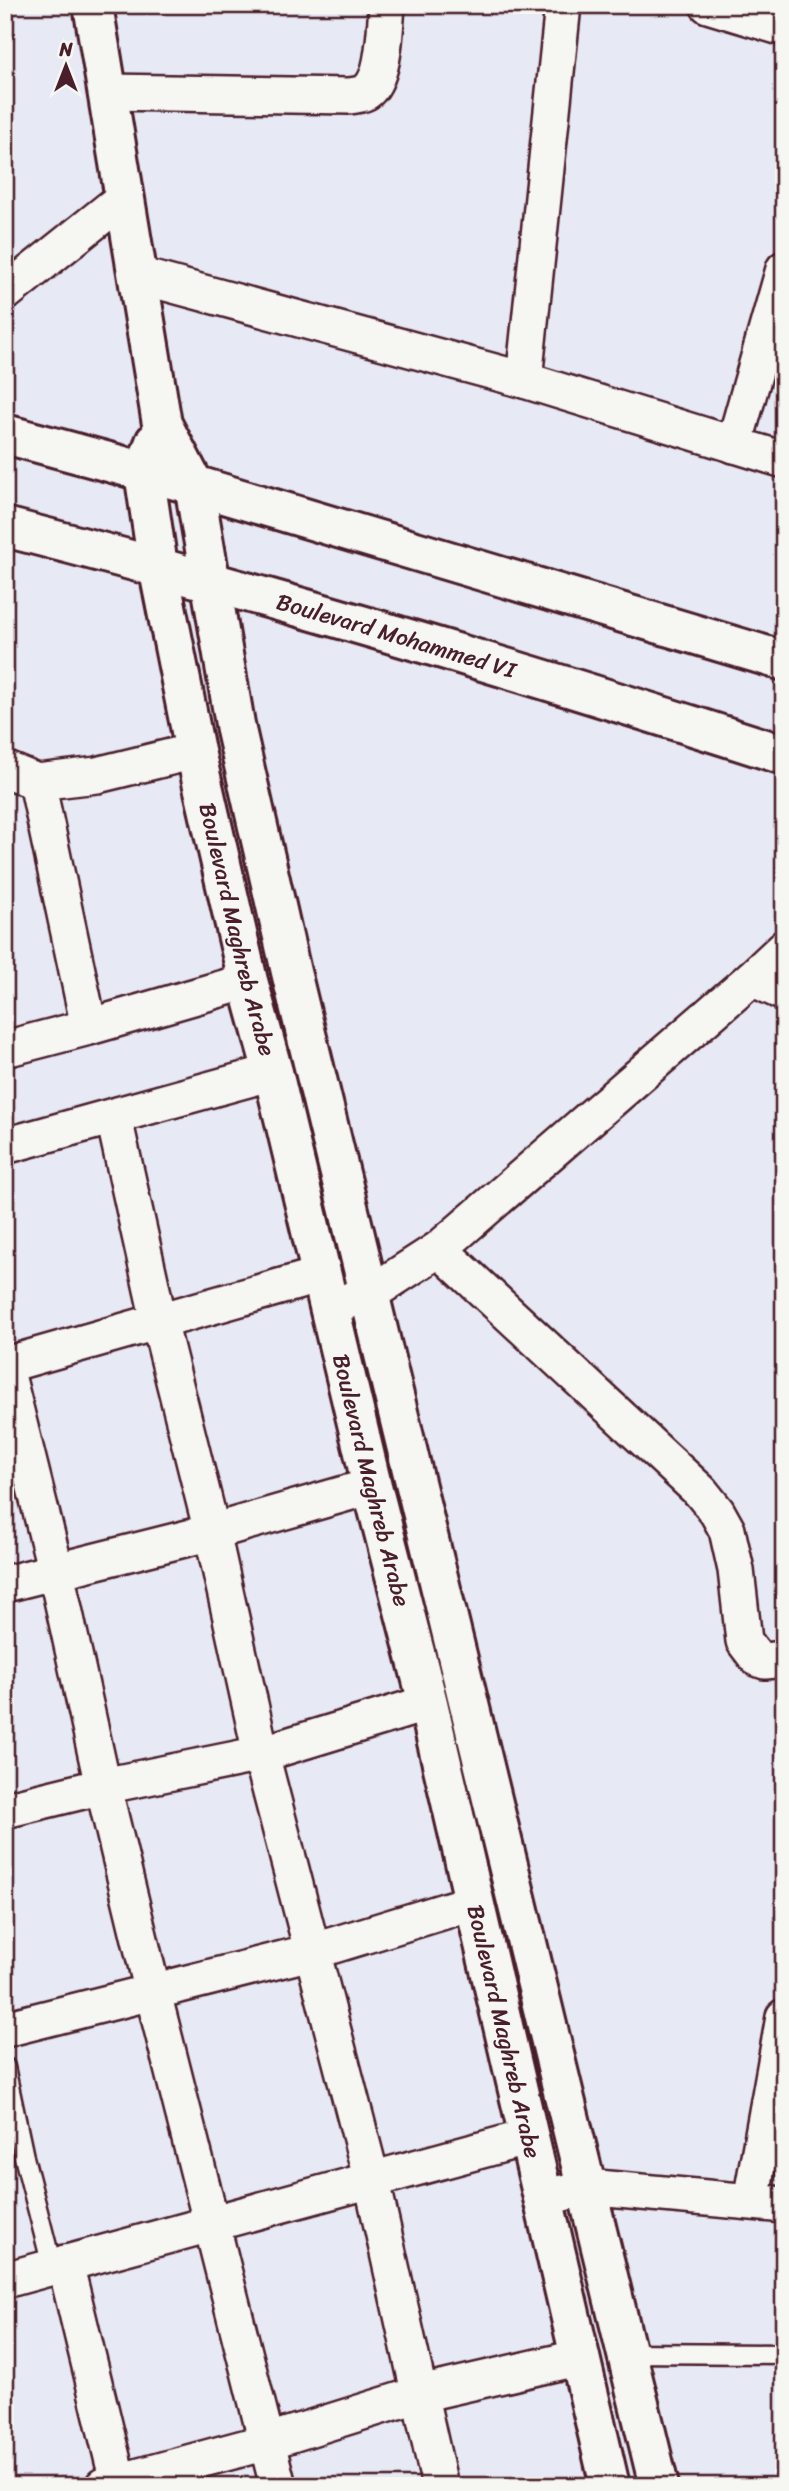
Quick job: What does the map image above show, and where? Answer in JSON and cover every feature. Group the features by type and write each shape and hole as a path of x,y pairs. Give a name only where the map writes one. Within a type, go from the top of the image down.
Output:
{"street":[{"path":"93,5 162,424 144,472"},
{"path":"107,92 349,96 365,93 376,80 380,66 387,5"},
{"path":"524,380 563,5"},
{"path":"708,5 784,28"},
{"path":"5,293 125,197"},
{"path":"734,445 784,269"},
{"path":"137,275 524,380 784,460"},
{"name":"Boulevard Maghreb Arabe","path":"162,424 194,485 239,744 294,985 659,2486"},
{"path":"5,434 194,485 784,661"},
{"name":"Boulevard Maghreb Arabe","path":"144,472 158,566 195,751 248,981 273,1072 372,1486 428,1703 610,2486"},
{"name":"Boulevard Mohammed VI","path":"5,527 158,566 569,686 784,755"},
{"path":"5,769 37,782 97,775 195,751"},
{"path":"37,782 89,1027"},
{"path":"278,2486 153,1993 5,1366 159,1321 325,1291 371,1293 439,1249 784,948"},
{"path":"752,978 784,993"},
{"path":"5,1049 248,981"},
{"path":"5,1146 273,1072"},
{"path":"114,1118 159,1321 212,1532 261,1754 372,2181 440,2486"},
{"path":"439,1249 701,1492 717,1512 727,1531 736,1570 744,1641 757,1658 765,1661 784,1659"},
{"path":"5,1584 212,1532 372,1486"},
{"path":"5,1810 103,1786 261,1754 428,1703"},
{"path":"5,2029 311,1952 474,1902"},
{"path":"544,2198 586,2187 767,2203 784,2017"},
{"path":"5,2280 529,2137"},
{"path":"59,2264 113,2484 266,2442 420,2394 581,2357"}],"lane":[{"path":"5,2067 24,2157 59,2264"},
{"path":"626,2353 784,2354"}]}
